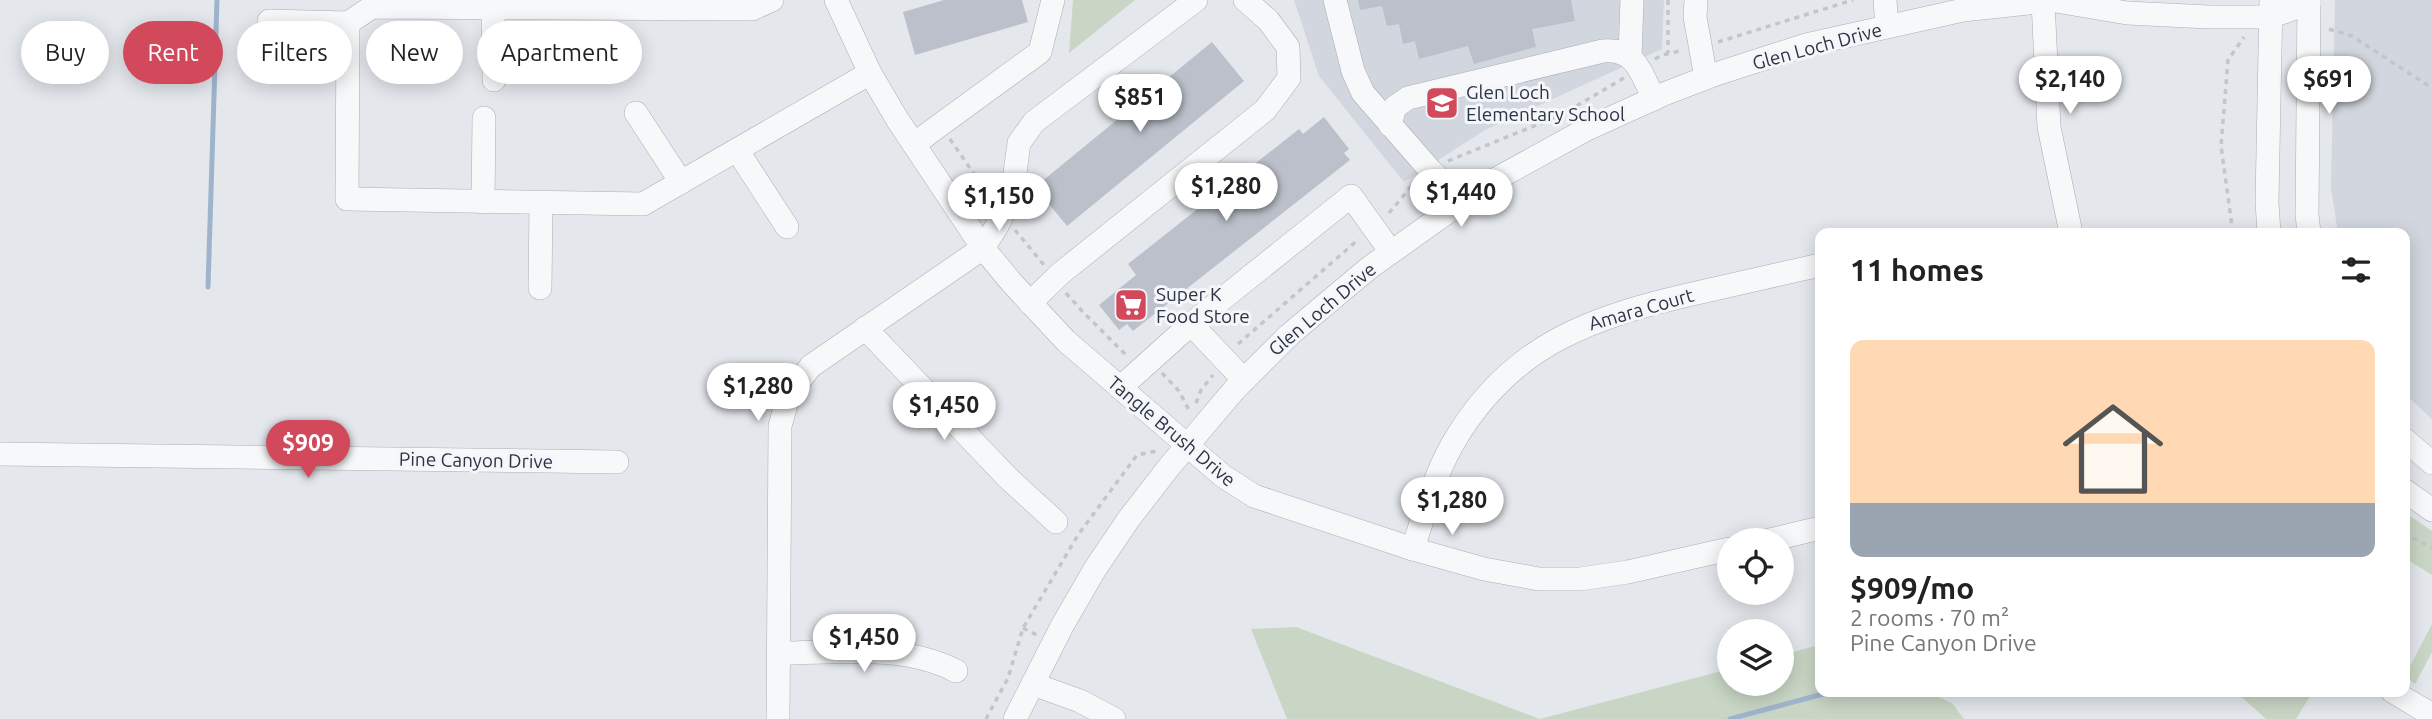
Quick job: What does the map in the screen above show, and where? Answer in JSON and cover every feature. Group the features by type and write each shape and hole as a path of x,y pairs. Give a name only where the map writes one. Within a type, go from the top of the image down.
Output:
{"street":[{"path":"351,21 372,8 752,9 772,0"},
{"name":"Tangle Brush Drive","path":"836,0 870,73 983,248 1066,341 1223,476 1254,496 1413,549 1484,569 1539,579 1580,579 1628,572 1717,552"},
{"path":"914,144 1040,52 1053,0"},
{"path":"778,719 780,426 789,394 811,366 983,248 1012,195 1019,144 1034,122 1196,0"},
{"path":"1030,303 1055,278 1265,110 1289,78 1288,47 1268,20 1245,0"},
{"path":"1335,0 1353,71 1363,93 1431,171 1463,201"},
{"path":"1632,0 1630,56 1654,99"},
{"path":"1696,0 1695,17 1706,78"},
{"path":"1885,0 1887,27"},
{"path":"2052,1 2049,127 2070,228"},
{"name":"Glen Loch Drive","path":"1015,719 1062,626 1095,569 1181,440 1289,335 1391,252 1486,184 1587,129 1654,99 1706,78 1806,45 1963,10 2052,1 2127,13 2168,16 2270,9 2306,1"},
{"path":"2306,1 2308,228"},
{"path":"493,8 493,21"},
{"path":"2269,228 2270,9"},
{"path":"1390,125 1399,102 1423,93 1603,51 1618,50 1630,56"},
{"path":"348,84 347,199 643,204 870,73"},
{"path":"636,113 681,182"},
{"path":"483,202 484,118"},
{"path":"737,150 787,227"},
{"path":"1120,388 1191,324 1351,196 1391,252"},
{"path":"540,288 541,203"},
{"name":"Amara Court","path":"1413,549 1434,484 1452,445 1476,408 1510,373 1539,350 1572,331 1616,313 1815,266"},
{"path":"1191,324 1244,380"},
{"path":"865,328 1008,478 1056,522"},
{"path":"2410,444 2432,463"},
{"name":"Pine Canyon Drive","path":"0,454 617,462"},
{"path":"2410,494 2432,510"},
{"path":"1794,534 1815,529"},
{"path":"779,653 900,653 939,662 956,671"},
{"path":"1033,684 1080,701 1114,719"},
{"path":"2403,697 2428,711"}],"path":[{"path":"1668,0 1668,53"},
{"path":"2324,28 2352,36 2432,88"},
{"path":"2232,228 2221,146 2228,60 2250,29"},
{"path":"941,126 1003,214 1082,311 1134,362 1142,366 1156,366 1180,391 1191,415 1181,440 1160,450 1137,455 1078,535 1023,628 1009,678 986,719"},
{"path":"2410,536 2432,548"}],"shaded area":[{"name":"Glen Loch Elementary School","path":"1294,0 1664,0 1662,49 1485,130 1404,182 1319,76"},
{"path":"2335,0 2432,0 2432,419 2410,399 2410,228 2337,228 2331,188"}],"green space":[{"path":"1073,0 1135,0 1069,53"},
{"path":"2410,516 2432,531 2432,575 2410,561"},
{"path":"2432,624 2432,652 2415,684 2410,680 2410,666"},
{"path":"1296,627 1540,719 1287,719 1251,629"},
{"path":"1815,646 1815,697 1938,697 1952,703 1964,719 1540,719 1717,672 1717,696 1794,696 1794,652"},
{"path":"2242,697 2309,697 2296,719 2266,719"}],"building":[{"path":"944,0 1022,0 1028,22 915,55 903,12"},
{"path":"1358,0 1571,0 1575,21 1532,29 1536,47 1474,64 1468,46 1419,59 1415,41 1403,44 1399,24 1387,26 1382,6 1360,10"},
{"path":"1212,42 1244,81 1067,226 1035,187"},
{"path":"1324,117 1349,149 1344,153 1350,160 1133,331 1127,324 1119,330 1099,305 1136,275 1128,264 1299,129 1303,134"}],"waterway":[{"path":"208,287 217,0"},
{"path":"1730,719 1815,696"}],"place":[{"name":"Glen Loch Elementary School","path":"1442,103"},
{"name":"Super K Food Store","path":"1131,305"}]}
